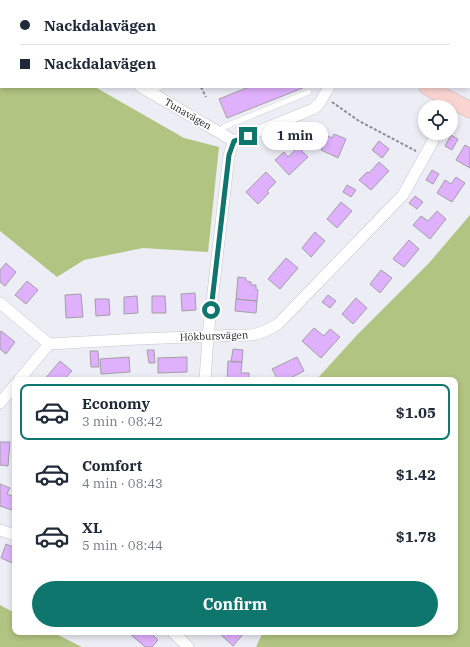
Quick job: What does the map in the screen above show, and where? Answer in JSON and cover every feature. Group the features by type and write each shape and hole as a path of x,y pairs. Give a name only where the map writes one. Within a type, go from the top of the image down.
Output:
{"main road":[{"path":"429,88 470,110"}],"street":[{"name":"Tunavägen","path":"146,88 156,90 234,141"},
{"path":"205,377 208,336 229,155 234,141 313,109 319,104 328,88"},
{"name":"Hökbursvägen","path":"49,344 208,336 248,336 259,334 278,324 403,195 433,141"},
{"path":"0,303 49,344 22,377"},
{"path":"0,403 12,389"},
{"path":"0,530 12,534"},
{"path":"177,635 188,647"}],"lane":[{"path":"220,133 224,127 309,92"}],"path":[{"path":"202,88 206,97"},
{"path":"330,101 359,121 425,156"}],"green space":[{"path":"0,88 97,88 184,138 219,147 208,252 143,248 84,260 57,277 0,231"},
{"path":"470,215 470,647 256,647 262,635 458,635 458,377 319,377 357,335 429,263"},
{"path":"0,605 12,611 12,635 58,635 82,647 0,647"}],"building":[{"path":"246,88 303,88 227,118 219,99"},
{"path":"334,134 346,139 338,158 321,150 328,136 332,138"},
{"path":"448,140 457,140 452,150 445,146"},
{"path":"379,141 389,149 382,158 372,150"},
{"path":"465,145 470,148 470,168 456,160"},
{"path":"298,147 308,157 289,175 275,160 284,152 288,157"},
{"path":"379,162 389,171 371,190 359,180 367,172 369,173"},
{"path":"432,170 439,174 433,184 426,180"},
{"path":"266,172 276,182 267,191 269,193 258,204 246,192"},
{"path":"456,177 465,183 452,202 437,193 445,180 451,184"},
{"path":"347,185 356,190 351,197 343,192"},
{"path":"415,196 423,202 417,209 409,203"},
{"path":"341,202 352,211 337,228 327,219"},
{"path":"437,211 446,219 430,239 413,225 421,216 428,221"},
{"path":"315,232 325,241 311,257 302,248"},
{"path":"409,240 419,249 404,267 393,259"},
{"path":"286,258 298,268 280,289 268,279"},
{"path":"6,263 16,272 5,286 0,282 0,270"},
{"path":"381,270 392,278 380,293 370,284"},
{"path":"238,277 246,278 246,281 251,282 251,285 256,285 256,289 258,290 257,301 236,299"},
{"path":"27,281 38,290 26,304 15,295"},
{"path":"195,293 196,310 182,311 181,294"},
{"path":"81,294 83,317 66,318 65,295"},
{"path":"328,295 336,301 330,308 322,302"},
{"path":"137,296 138,313 124,314 124,297"},
{"path":"152,296 165,296 166,313 152,313"},
{"path":"356,298 367,308 353,324 342,314"},
{"path":"95,299 109,299 110,315 96,316"},
{"path":"236,299 257,301 256,313 235,311"},
{"path":"314,328 324,336 330,329 340,337 321,358 302,341"},
{"path":"1,331 15,342 6,354 0,349"},
{"path":"233,349 243,350 242,362 231,362"},
{"path":"147,350 154,350 155,363 149,363"},
{"path":"90,351 98,351 99,367 91,367"},
{"path":"129,357 130,372 101,374 100,359"},
{"path":"187,357 187,372 158,373 158,358"},
{"path":"297,357 304,371 293,377 276,377 272,369"},
{"path":"60,361 72,371 67,377 47,377"},
{"path":"228,361 242,362 241,373 249,373 249,377 227,377"},
{"path":"0,442 10,442 8,466 0,465"},
{"path":"0,484 10,488 7,494 12,496 12,510 0,506"},
{"path":"6,544 12,547 12,563 1,558"},
{"path":"131,635 153,635 158,640 152,647 145,647"},
{"path":"221,635 242,635 233,646"}],"route":[{"path":"211,310 229,155 234,141 248,136"}]}
